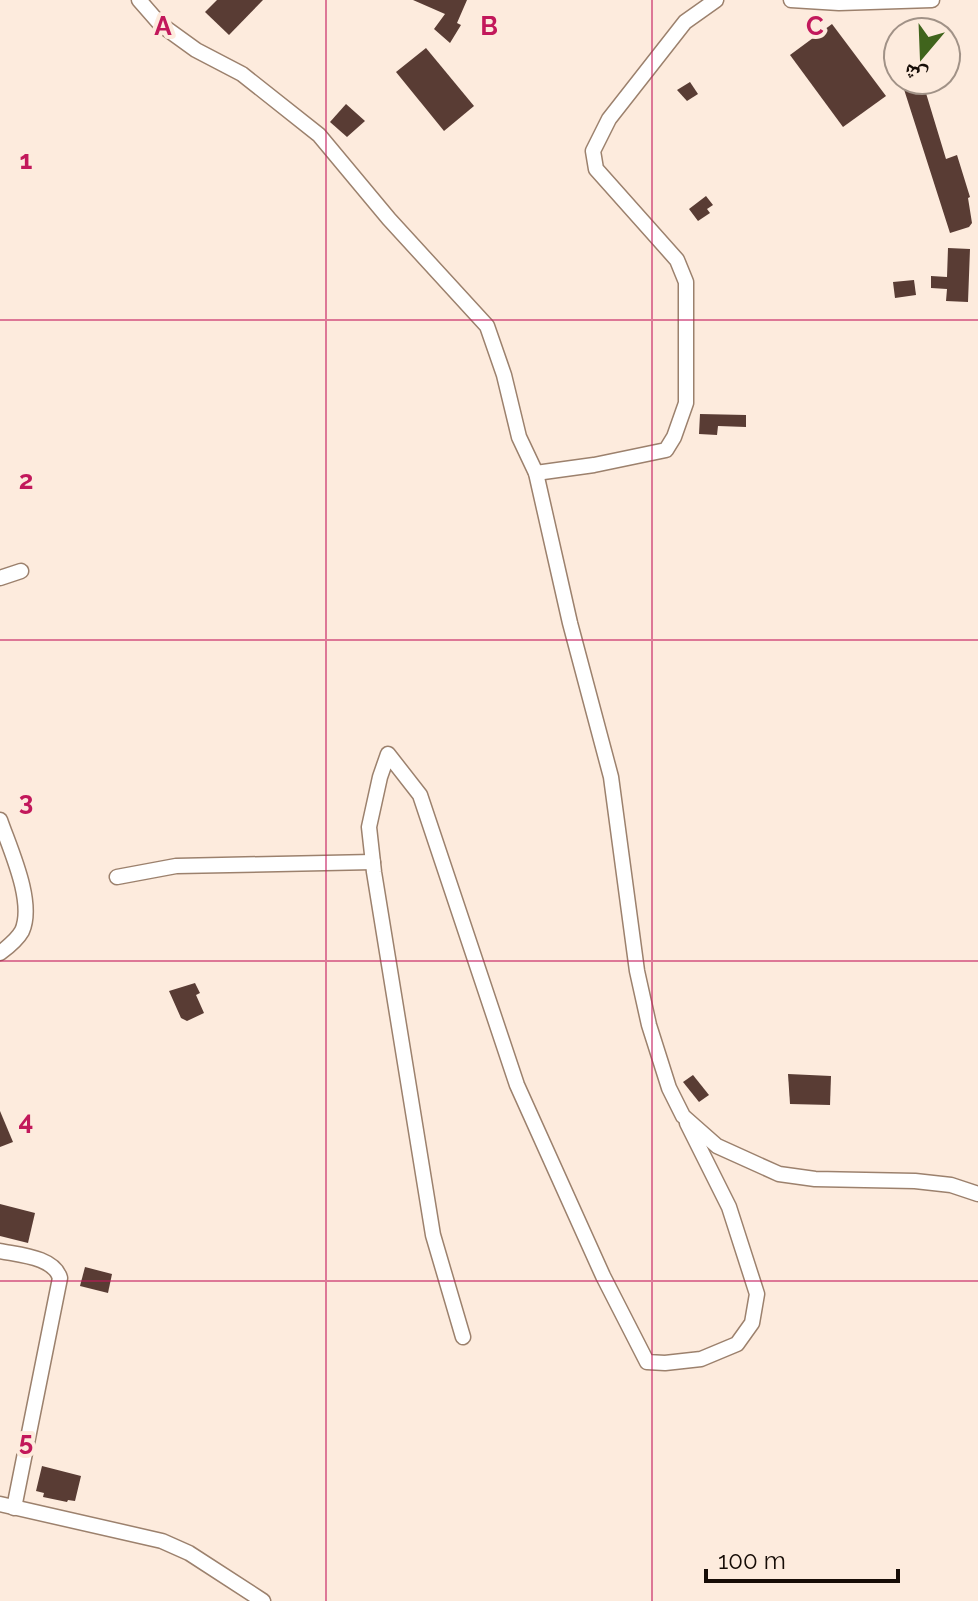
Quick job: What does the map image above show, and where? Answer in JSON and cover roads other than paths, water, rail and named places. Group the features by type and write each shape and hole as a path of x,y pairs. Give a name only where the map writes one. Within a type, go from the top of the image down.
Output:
{"street":[{"path":"139,0 160,24 196,50 242,74 319,135 389,219 475,311 494,341 519,437 536,473 570,623 611,777 637,971 649,1025 669,1088 729,1207 757,1294 752,1323 737,1344 701,1359 647,1362 603,1276 517,1085 420,795 388,754 369,827 373,862 433,1235 463,1337"},
{"path":"536,473 666,450 674,437 686,403 686,282 677,260 596,169 593,151 609,119 685,22 716,0"},
{"path":"791,0 839,3 932,0"},
{"path":"0,578 21,571"},
{"path":"0,820 23,890 26,914 22,931 12,945 0,953"},
{"path":"117,877 176,866 373,862"},
{"path":"683,1116 717,1146 779,1174 815,1179 915,1181 951,1185 978,1194"},
{"path":"0,1251 52,1266 60,1278 7,1506 162,1541 210,1565 263,1601"}]}
